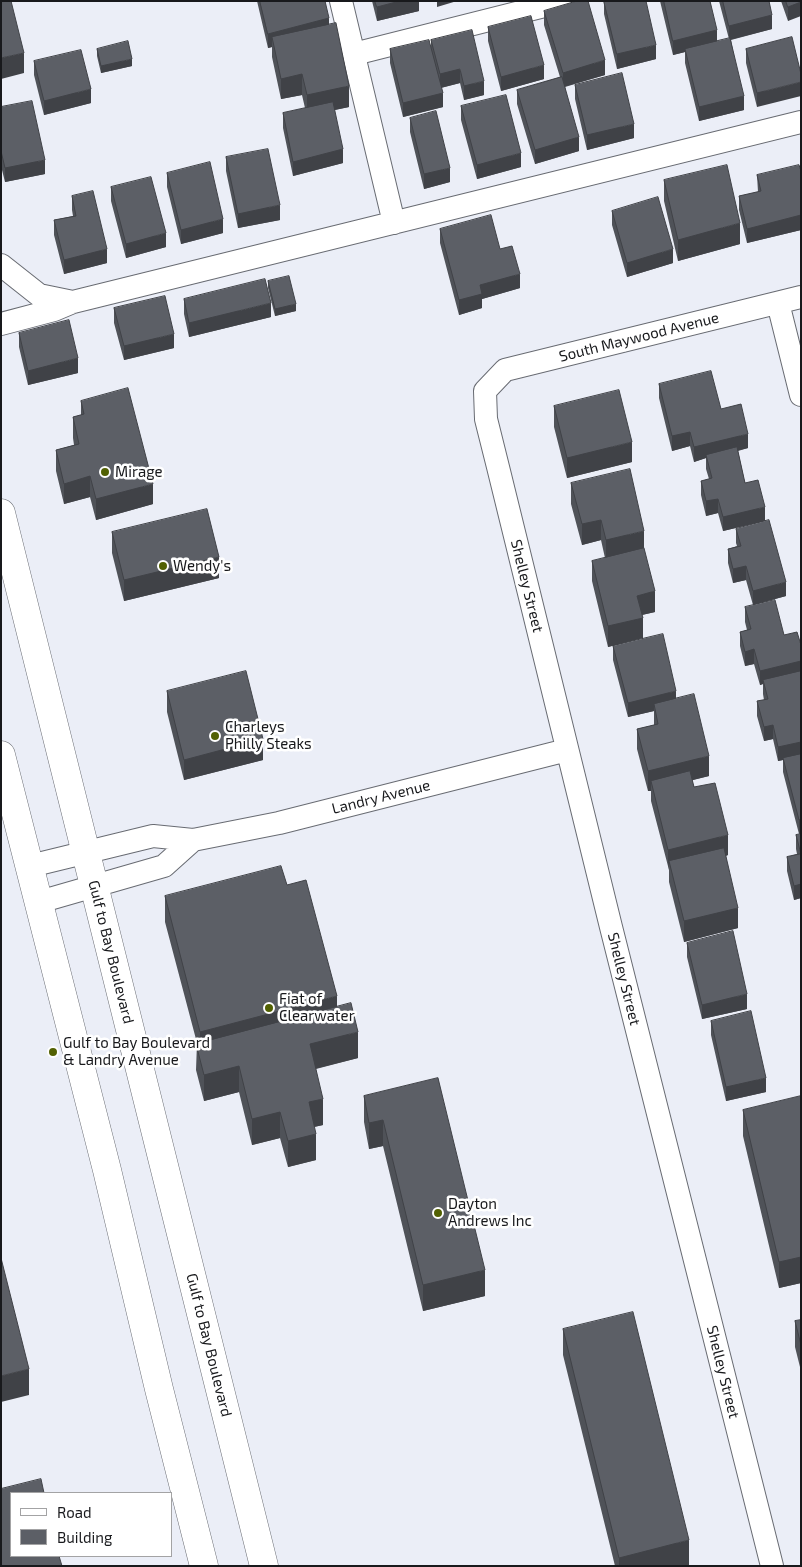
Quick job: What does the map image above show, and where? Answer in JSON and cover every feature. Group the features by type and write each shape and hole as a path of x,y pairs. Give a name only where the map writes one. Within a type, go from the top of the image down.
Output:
{"main road":[{"name":"Gulf to Bay Boulevard","path":"1,513 264,1566"},
{"path":"1,755 204,1566"}],"street":[{"path":"341,1 394,223"},
{"path":"354,54 564,1"},
{"path":"1,324 54,310 73,302 801,122"},
{"path":"1,265 39,295 73,302"},
{"name":"South Maywood Avenue","path":"485,391 505,370 801,297"},
{"path":"778,303 801,395"},
{"name":"Shelley Street","path":"485,391 486,419 772,1566"},
{"name":"Landry Avenue","path":"30,866 153,836 193,840 279,823 568,750"},
{"path":"39,902 164,866 193,840"}],"building":[{"path":"1,1 11,1 24,53 1,58"},
{"path":"260,1 325,1 329,18 268,34"},
{"path":"375,1 400,1 377,7"},
{"path":"577,1 588,1 605,60 563,73 544,11"},
{"path":"604,1 646,1 656,45 617,54"},
{"path":"664,1 710,1 717,30 673,41"},
{"path":"723,1 769,1 772,15 729,26"},
{"path":"786,1 801,1 801,2 788,7"},
{"path":"531,16 544,65 501,77 488,27"},
{"path":"336,23 349,86 307,95 302,74 281,79 272,37"},
{"path":"472,30 484,81 464,86 460,69 440,74 431,40"},
{"path":"792,37 801,74 801,82 757,93 746,49"},
{"path":"730,38 744,96 699,107 685,49"},
{"path":"429,40 443,93 403,103 390,49"},
{"path":"128,41 132,59 101,66 97,49"},
{"path":"81,50 91,89 44,101 34,61"},
{"path":"622,73 634,124 587,135 575,85"},
{"path":"562,77 579,137 535,150 517,90"},
{"path":"506,95 521,153 477,165 461,106"},
{"path":"32,101 45,160 5,168 1,151 1,107"},
{"path":"333,102 343,149 293,162 283,113"},
{"path":"436,111 450,168 424,174 410,118"},
{"path":"268,149 280,205 238,214 226,157"},
{"path":"210,162 223,219 181,230 167,173"},
{"path":"727,165 740,223 678,240 664,180"},
{"path":"799,165 801,171 801,215 747,229 739,196 761,191 757,175"},
{"path":"151,177 166,233 126,244 111,187"},
{"path":"93,191 107,249 64,260 54,220 76,216 72,196"},
{"path":"658,197 673,249 627,263 612,211"},
{"path":"491,215 500,249 512,246 520,274 480,285 482,294 459,300 440,229"},
{"path":"289,276 296,304 275,309 268,281"},
{"path":"265,279 271,303 189,323 184,299"},
{"path":"165,296 174,334 124,346 114,308"},
{"path":"69,320 78,358 28,371 19,333"},
{"path":"711,371 721,409 741,404 748,434 694,447 690,432 672,436 659,384"},
{"path":"128,388 153,484 96,499 90,476 64,484 56,450 79,444 73,417 84,414 81,401"},
{"path":"619,390 632,442 567,458 554,406"},
{"path":"737,447 745,483 758,480 765,507 723,517 718,499 706,501 701,481 712,478 706,455"},
{"path":"630,469 644,531 606,540 601,520 582,524 571,483"},
{"path":"207,509 219,557 124,580 112,532"},
{"path":"769,520 786,582 753,591 746,566 733,569 728,549 741,546 736,529"},
{"path":"644,548 655,591 637,596 643,618 608,626 592,561"},
{"path":"775,600 784,635 797,632 801,645 801,661 760,671 754,649 745,652 740,632 751,629 745,607"},
{"path":"663,634 676,691 628,703 613,646"},
{"name":"Charleys Philly Steaks","path":"246,671 263,739 184,760 167,691"},
{"path":"801,671 801,742 778,747 773,725 764,727 757,701 768,699 763,680"},
{"path":"694,694 709,756 648,771 637,729 658,724 654,704"},
{"path":"801,754 801,819 799,820 783,758"},
{"path":"690,771 694,787 715,783 728,835 668,850 651,781"},
{"path":"801,834 801,854 796,835"},
{"path":"724,848 738,908 684,921 669,861"},
{"path":"801,854 801,884 794,886 787,857"},
{"path":"281,866 287,885 306,880 337,996 200,1032 165,896"},
{"path":"733,931 747,994 702,1005 687,943"},
{"path":"351,1003 358,1032 310,1044 323,1099 309,1102 316,1134 288,1141 280,1112 252,1119 239,1066 204,1075 196,1044"},
{"path":"751,1011 766,1078 726,1087 711,1021"},
{"path":"438,1078 485,1270 423,1285 383,1120 369,1123 364,1096"},
{"path":"801,1096 801,1257 779,1262 743,1110"},
{"path":"1,1258 29,1369 1,1376"},
{"path":"633,1312 689,1540 619,1558 563,1329"},
{"path":"801,1320 801,1345 795,1321"},
{"path":"41,1479 44,1492 10,1492 10,1557 59,1557 62,1566 1,1566 1,1489"}],"place":[{"name":"Mirage","path":"105,472"},
{"name":"Wendy's","path":"163,566"},
{"name":"Charleys Philly Steaks","path":"215,736"},
{"name":"Fiat of Clearwater","path":"269,1008"},
{"name":"Gulf to Bay Boulevard & Landry Avenue","path":"53,1052"},
{"name":"Dayton Andrews Inc","path":"438,1213"}]}
